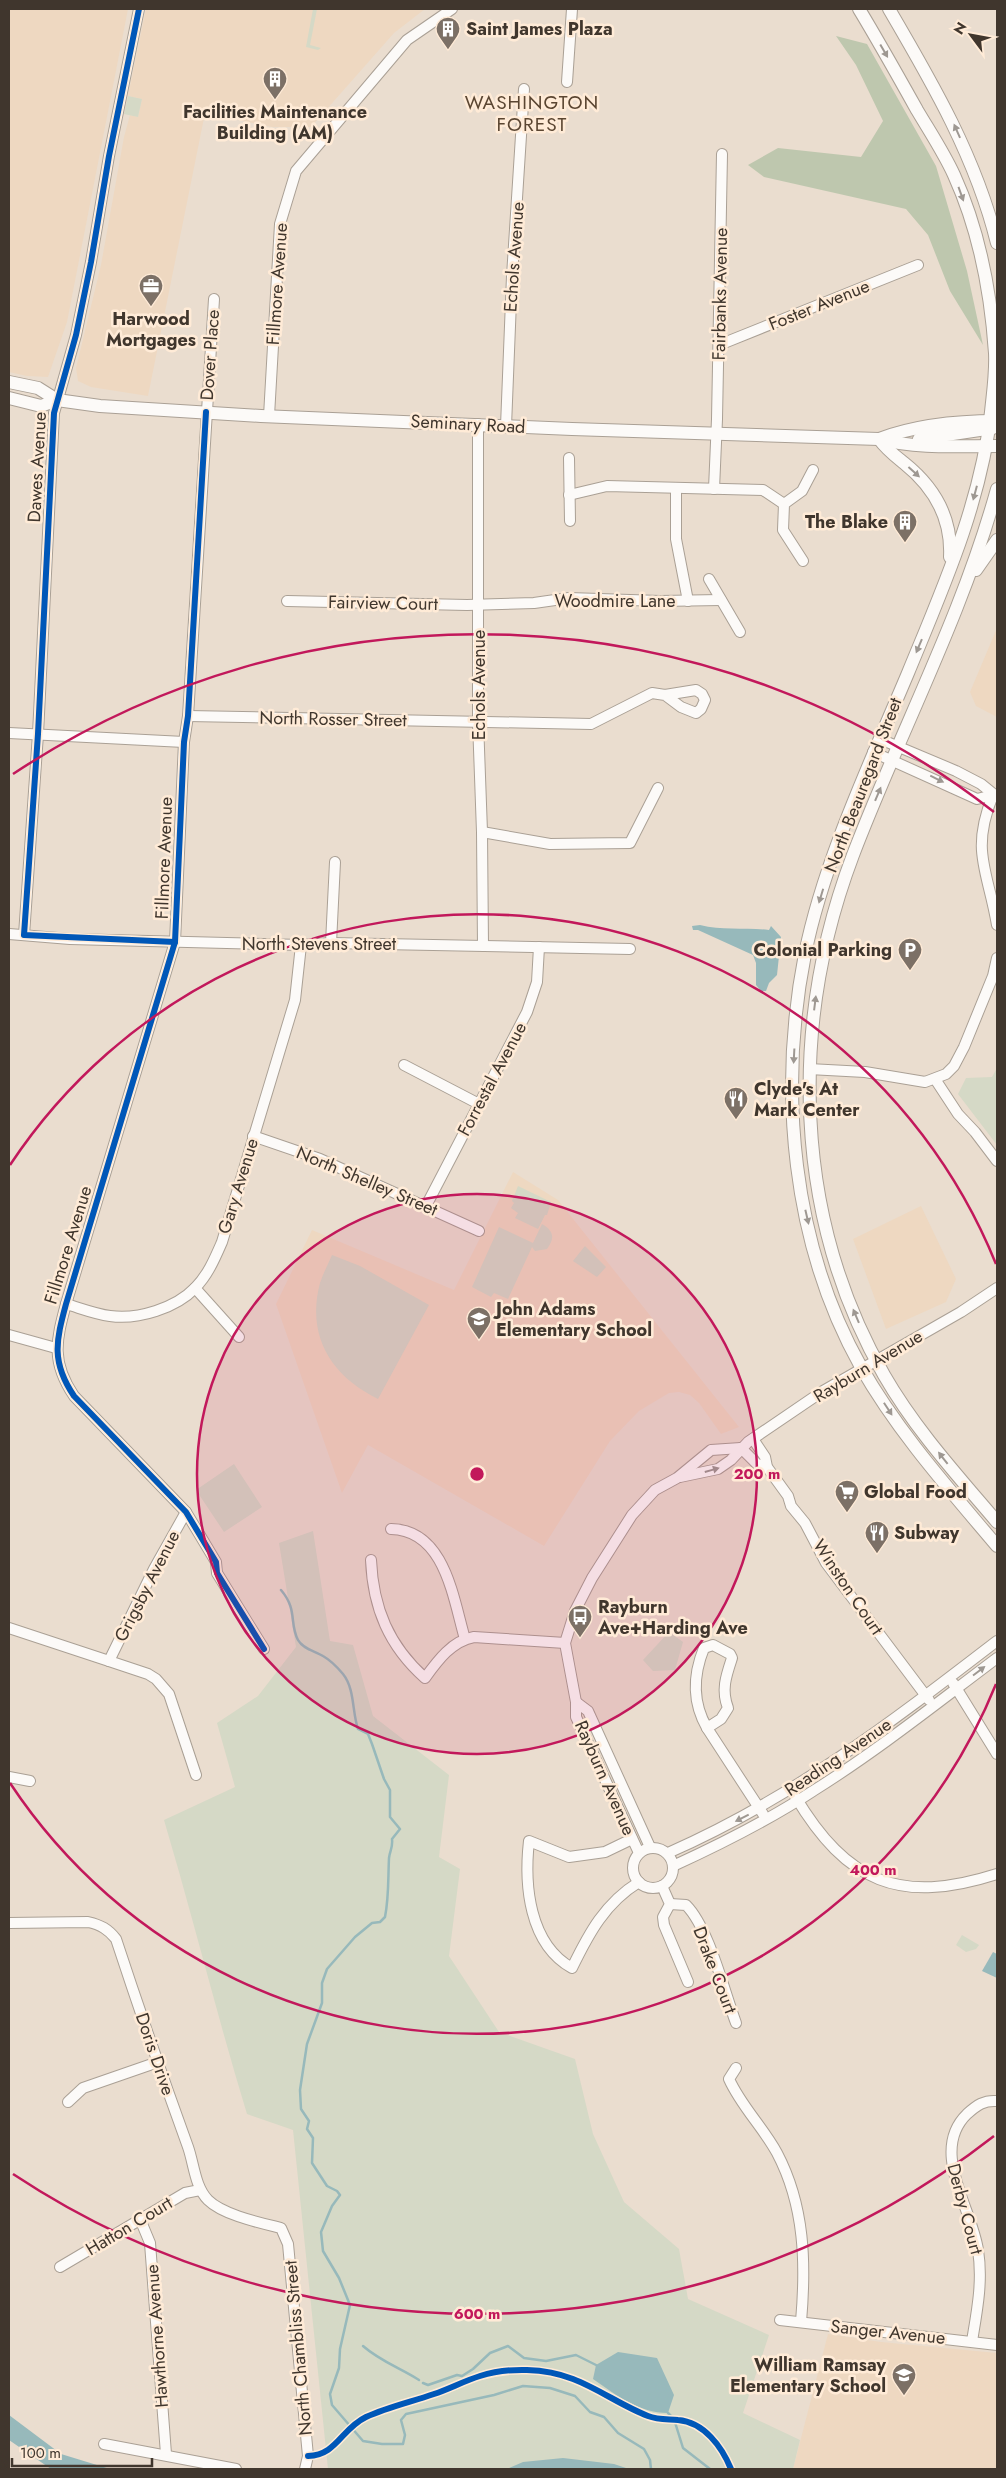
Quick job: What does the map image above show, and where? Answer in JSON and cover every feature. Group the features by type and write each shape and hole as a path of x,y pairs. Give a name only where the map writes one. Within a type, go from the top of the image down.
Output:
{"main road":[{"name":"North Beauregard Street","path":"859,9 947,162 972,227 984,274 995,354 992,446 948,577 873,752 823,890 805,953 795,1032 792,1096 795,1160 807,1218 827,1288 847,1339 862,1368 897,1423 997,1546"},
{"path":"889,9 957,132 987,207 997,243"},
{"name":"Seminary Road","path":"9,382 38,388 57,400 100,406 269,416 879,439 896,443 944,447 992,446"},
{"name":"Seminary Road","path":"9,398 41,406 57,400"},
{"name":"Seminary Road","path":"879,439 901,430 993,424"},
{"path":"896,443 993,424"},
{"path":"879,439 888,452 924,481 941,507 951,541 948,577"},
{"name":"North Beauregard Street","path":"997,489 964,589 854,854 831,922 817,989 809,1069 811,1146 827,1235 851,1305 886,1378 934,1446 997,1522"},
{"path":"964,589 997,540"}],"street":[{"name":"Dawes Avenue","path":"24,935 38,734 57,400 76,335 91,262 109,156 139,9"},
{"name":"Fillmore Avenue","path":"269,416 280,224 296,171 407,40 452,9"},
{"path":"568,82 572,9"},
{"name":"Echols Avenue","path":"506,426 512,276 524,89"},
{"name":"Fairbanks Avenue","path":"714,489 717,434 722,154"},
{"name":"Foster Avenue","path":"719,345 918,265"},
{"name":"Dover Place","path":"206,412 214,299"},
{"name":"Fillmore Avenue","path":"56,1348 66,1304 176,942 184,742 188,716 206,412"},
{"name":"Echols Avenue","path":"478,424 478,721 482,832 482,946"},
{"path":"569,458 570,521"},
{"path":"784,504 802,491 813,470"},
{"path":"569,495 607,486 763,490 784,504"},
{"path":"676,489 676,539 688,601"},
{"path":"784,504 783,530 803,561"},
{"path":"710,579 740,632"},
{"name":"Woodmire Lane","path":"479,603 534,603 569,598 722,600"},
{"name":"Fairview Court","path":"287,601 467,605 479,603"},
{"name":"North Rosser Street","path":"188,716 591,724 652,693 666,694"},
{"path":"9,733 184,742"},
{"path":"880,739 981,784 995,796"},
{"path":"873,752 977,799 995,796"},
{"path":"482,832 550,844 630,843 658,788"},
{"path":"995,796 985,815 980,841 982,864 997,925"},
{"path":"331,943 335,862"},
{"name":"North Stevens Street","path":"9,934 176,942 630,949"},
{"name":"Gary Avenue","path":"66,1304 110,1316 129,1316 163,1308 176,1302 195,1288 213,1262 222,1242 295,1000 301,945"},
{"name":"Forrestal Avenue","path":"426,1206 533,997 539,964 539,947"},
{"path":"809,1069 866,1072 925,1082 935,1079 954,1066 964,1047 993,976 997,958"},
{"path":"404,1065 479,1104"},
{"path":"935,1079 958,1114 997,1161"},
{"name":"North Shelley Street","path":"254,1136 320,1159 479,1231"},
{"path":"195,1288 239,1337"},
{"name":"Rayburn Avenue","path":"676,1478 718,1468 732,1460 740,1448 822,1391 961,1312 997,1288"},
{"path":"9,1335 56,1348 60,1371 74,1396 186,1512 216,1562 217,1573 264,1649"},
{"name":"Winston Court","path":"753,1439 765,1457 767,1467 788,1496 791,1506 805,1523 826,1563 933,1706"},
{"name":"Rayburn Avenue","path":"639,1853 576,1717 576,1702 565,1643 584,1591 632,1515 655,1490 676,1478 711,1450 740,1448"},
{"name":"Winston Court","path":"740,1448 757,1464 767,1467"},
{"name":"Grigsby Avenue","path":"110,1661 154,1570 186,1512"},
{"path":"391,1529 403,1529 414,1534 433,1549 442,1563 465,1639"},
{"path":"371,1560 375,1597 383,1624 402,1654 425,1678 444,1654 465,1639 474,1637 565,1643"},
{"path":"9,1628 148,1674 163,1686 174,1709 196,1775"},
{"name":"Reading Avenue","path":"668,1853 760,1809 840,1759 997,1642"},
{"path":"707,1728 721,1719 728,1708 724,1692 725,1678 732,1658 730,1654 713,1645 704,1648 700,1659 695,1694 698,1709 707,1728 766,1819"},
{"name":"Reading Avenue","path":"673,1866 798,1801 862,1759 997,1658"},
{"path":"949,1678 997,1754"},
{"name":"Rayburn Avenue","path":"576,1702 588,1711 650,1847"},
{"path":"9,1777 30,1781"},
{"path":"791,1790 829,1845 868,1874 885,1882 915,1887 938,1888 956,1886 997,1874"},
{"path":"632,1839 605,1852 569,1857 528,1841 529,1894 536,1923 545,1944 561,1962 572,1968 593,1926 623,1892 638,1882"},
{"path":"650,1847 668,1853 673,1866 671,1877 662,1886 650,1888 638,1882 633,1870 635,1858 639,1853 650,1847"},
{"path":"662,1886 670,1904"},
{"name":"Drake Court","path":"688,1982 664,1925 663,1917 670,1904 686,1905 691,1911 705,1938 736,2023"},
{"name":"Doris Drive","path":"9,1923 88,1922 97,1924 111,1933 116,1939 200,2190 208,2201 221,2208 255,2222 281,2228"},
{"path":"68,2102 84,2088 158,2062"},
{"path":"736,2068 729,2079 736,2093 777,2152 796,2207 804,2249 801,2322"},
{"name":"Derby Court","path":"972,2341 981,2275 978,2249 953,2169 950,2153 954,2135 962,2119 986,2100 997,2101"},
{"name":"Hatton Court","path":"60,2267 185,2193 200,2190"},
{"name":"Hawthorne Avenue","path":"140,2219 150,2242 166,2454"},
{"name":"North Chambliss Street","path":"281,2228 288,2244 308,2456 305,2469"},
{"name":"Sanger Avenue","path":"780,2320 997,2345"},
{"path":"104,2444 166,2454 236,2469"}],"shaded area":[{"path":"9,9 128,9 67,322 48,377 27,376 9,372"},
{"path":"146,9 425,9 394,33 311,127 272,127 205,113 148,396 91,387 78,381 76,368 101,265 124,137 130,115 138,117 142,99 128,96"},
{"path":"997,628 997,717 976,706 970,692"},
{"name":"John Adams Elementary School","path":"513,1172 558,1200 739,1427 721,1434 699,1403 690,1395 679,1392 669,1393 639,1411 610,1441 544,1546 368,1445 342,1493 276,1304 312,1230 454,1290"},
{"path":"921,1206 956,1279 946,1302 886,1329 853,1239"},
{"name":"William Ramsay Elementary School","path":"828,2334 881,2342 997,2353 997,2469 793,2469"}],"green space":[{"path":"313,9 317,9 310,45 321,48 318,50 306,47"},
{"path":"836,36 867,44 936,166 967,271 983,345 950,291 928,235 906,209 764,177 748,165 778,148 861,157 883,121 856,65"},
{"path":"128,96 142,99 138,117 124,114"},
{"path":"997,1068 997,1145 958,1094 966,1078 992,1077"},
{"path":"518,1186 551,1202 547,1215 545,1215 538,1229 515,1218 518,1213 511,1208"},
{"path":"542,1224 551,1232 551,1241 547,1249 535,1251 532,1247 508,1299 494,1293 491,1297 472,1287 499,1227 533,1243"},
{"path":"585,1246 606,1267 597,1277 573,1261"},
{"path":"332,1255 360,1266 429,1305 378,1399 361,1390 347,1379 326,1352 320,1337 317,1320 317,1302 320,1283"},
{"path":"234,1464 262,1507 224,1532 196,1490"},
{"path":"313,1531 330,1641 353,1645 373,1716 449,1775 439,1857 460,1869 449,1956 499,2032 575,2059 593,2134 624,2202 679,2249 688,2299 769,2335 743,2413 800,2440 793,2469 328,2469 293,2130 247,2114 164,1820 235,1787 217,1723 258,1696 296,1647 279,1543"},
{"path":"669,1632 683,1642 675,1670 653,1671 643,1660"},
{"path":"962,1935 979,1945 976,1949 966,1952 956,1945"}],"water":[{"path":"700,925 717,928 769,930 771,926 781,937 777,975 769,983 766,991 761,991 756,985 756,963 753,955 698,930 693,930 692,926"},
{"path":"993,1952 997,1954 997,1978 982,1971"},
{"path":"618,2352 657,2358 674,2395 668,2413 647,2410 628,2402 593,2379 596,2365"},
{"path":"9,2415 61,2454 110,2469 51,2469 9,2440"},
{"path":"563,2458 614,2464 629,2469 507,2469 523,2462"}],"waterway":[{"path":"281,1590 290,1604 295,1634 300,1643 334,1664 347,1680 358,1729 368,1734 384,1779 390,1790 390,1817 400,1829 392,1839 385,1917 380,1922 372,1923 355,1937 327,1969 322,1983 322,2003 307,2044 300,2090 301,2109 309,2121 307,2129 313,2138 312,2163 327,2186 337,2191 340,2195 332,2206 321,2232 323,2251 339,2278 350,2305 340,2349 339,2368 330,2394 332,2405 363,2441 382,2444 403,2444 405,2435 401,2420 406,2414 494,2395 523,2386 550,2388 575,2396 590,2412 604,2417 618,2433 644,2449 650,2460 651,2469"},
{"path":"363,2346 383,2360 419,2380"},
{"path":"423,2383 428,2385 457,2375 462,2376 473,2369 490,2353 508,2346 524,2358 546,2361 576,2355 596,2365"},
{"path":"668,2413 674,2419 683,2448 710,2469"}],"cycle path":[{"path":"139,9 109,156 91,262 76,335 54,413 38,734 24,935 175,942"},
{"path":"206,412 188,716 184,742 175,942 66,1304 58,1340 58,1351 62,1372 74,1396 186,1512 216,1562 217,1573 264,1649"},
{"path":"308,2456 318,2455 326,2451 350,2428 374,2413 434,2394 480,2376 503,2371 527,2370 562,2375 638,2412 659,2419 678,2420 696,2425 717,2444 731,2469"}],"place":[{"name":"Saint James Plaza","path":"448,50"},
{"name":"Facilities Maintenance Building (AM)","path":"275,100"},
{"name":"Harwood Mortgages","path":"151,307"},
{"name":"The Blake","path":"905,543"},
{"name":"Colonial Parking","path":"910,971"},
{"name":"Clyde's At Mark Center","path":"736,1120"},
{"name":"John Adams Elementary School","path":"479,1340"},
{"name":"Global Food","path":"847,1513"},
{"name":"Subway","path":"877,1554"},
{"name":"Rayburn Ave+Harding Ave","path":"580,1638"},
{"name":"William Ramsay Elementary School","path":"904,2396"}],"district":[{"name":"WASHINGTON FOREST","path":"532,113"}]}
